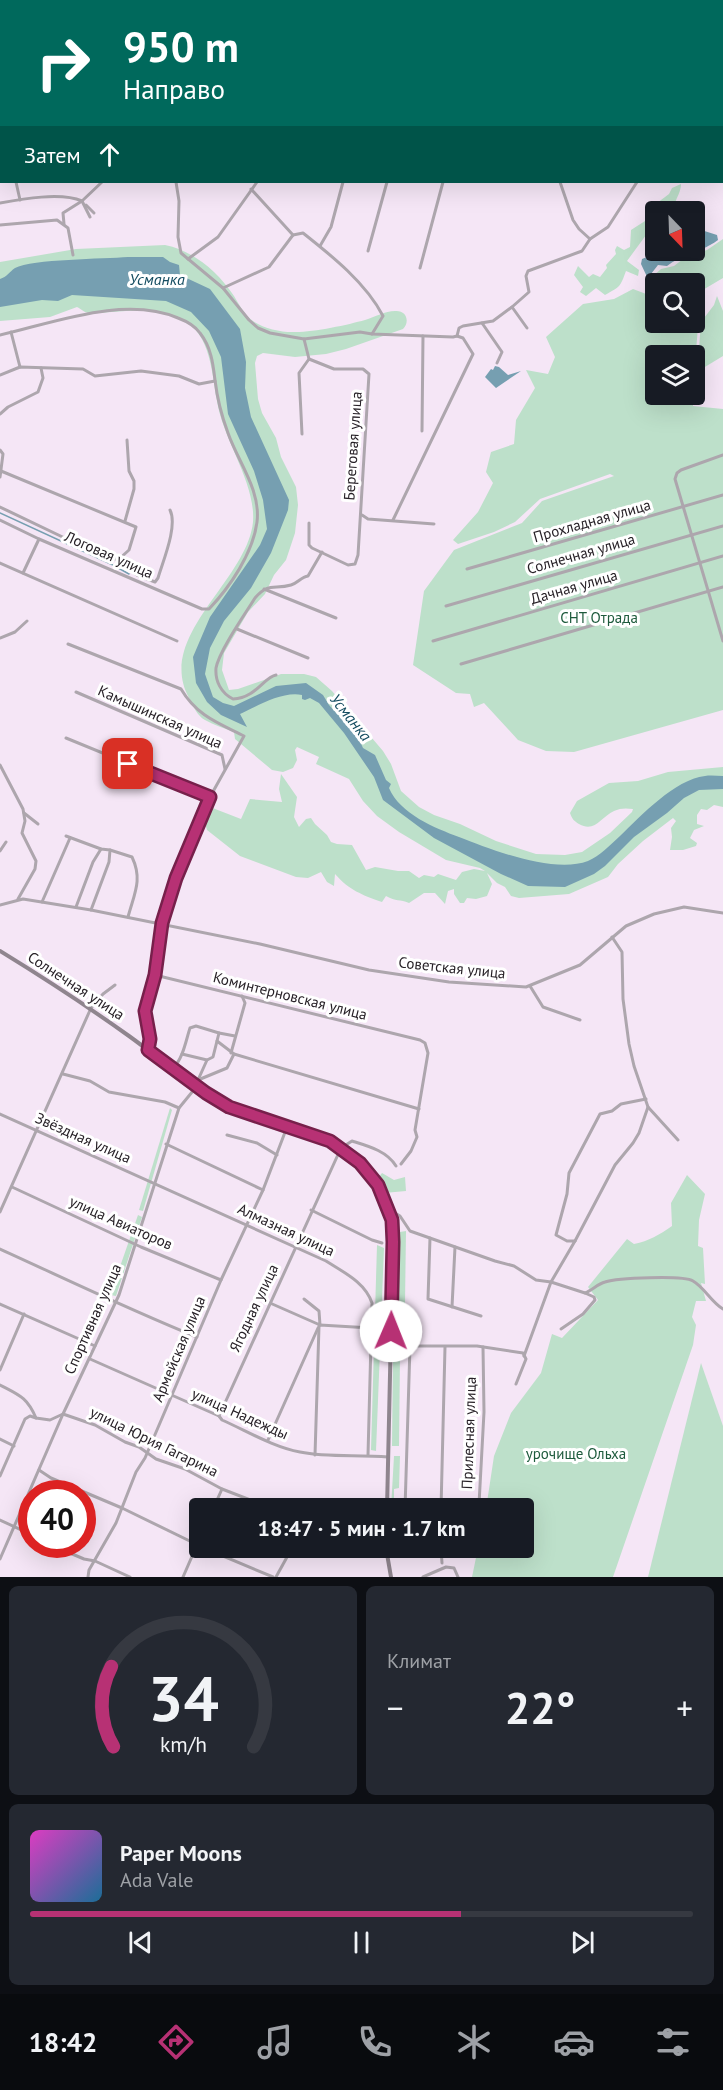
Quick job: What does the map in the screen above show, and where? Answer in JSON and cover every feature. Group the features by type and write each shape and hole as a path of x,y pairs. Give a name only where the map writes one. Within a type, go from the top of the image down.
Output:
{"street":[{"path":"16,183 20,200"},
{"path":"73,255 63,213 83,202 101,183"},
{"path":"176,183 179,201 178,237 181,253 223,288 258,328 270,333 304,339 360,332 463,338 473,354 393,520"},
{"path":"188,259 218,237 255,183"},
{"path":"320,246 331,228 343,183"},
{"path":"368,251 387,183"},
{"path":"420,267 443,183"},
{"path":"560,183 573,220 590,239"},
{"path":"457,336 459,328 463,326 493,321 529,292 526,276 528,271 582,251 590,239 608,227 636,183"},
{"path":"251,189 293,235"},
{"path":"0,203 73,197 83,202 94,213"},
{"path":"83,202 90,217"},
{"path":"0,225 57,220 64,224"},
{"path":"223,288 269,267 293,235 303,233 320,246 367,292 380,311 382,319 372,334"},
{"path":"512,307 527,328"},
{"path":"0,335 75,316 126,310 165,313 191,324 200,332 212,356 215,381 199,384 179,376 141,371 95,376 83,369 20,367 0,375"},
{"path":"482,323 502,352 497,363"},
{"path":"11,332 20,367"},
{"path":"422,431 423,336"},
{"path":"302,434 299,373 309,359 304,339"},
{"name":"Береговая улица","path":"309,359 334,369 363,369 369,374 361,513"},
{"path":"0,414 8,407 38,392 43,378 41,368"},
{"name":"Логовая улица","path":"0,520 194,606 208,609 222,593 243,560 252,541 257,522 256,498 228,434 215,381"},
{"path":"124,521 134,489 134,481 129,471 127,440"},
{"path":"0,450 3,454 0,477"},
{"path":"723,455 677,473 675,479 723,641"},
{"path":"2,471 136,526 129,550 118,560"},
{"name":"Прохладная улица","path":"467,569 723,495"},
{"path":"0,507 73,542 118,560 137,575 155,582 172,526 170,510"},
{"path":"361,513 368,519 434,524"},
{"path":"309,523 309,545 348,565 355,564 358,555 361,513"},
{"name":"Солнечная улица","path":"446,606 723,526"},
{"path":"23,573 39,539"},
{"path":"276,675 270,677 258,690 239,699 233,699 223,692 216,675 216,666 255,598 264,589 291,585 300,578 308,576 322,552"},
{"name":"Дачная улица","path":"433,641 723,556"},
{"path":"0,563 177,641"},
{"path":"460,664 723,587"},
{"path":"264,589 336,618"},
{"path":"0,638 15,632 27,621"},
{"path":"237,629 308,658"},
{"path":"68,644 181,689 187,699 204,716 244,736 210,797 176,878 162,923 155,975 145,1011 150,1039 148,1050"},
{"name":"Камышинская улица","path":"76,692 222,755 226,771"},
{"path":"66,738 210,797"},
{"path":"0,765 24,813 22,833 36,861 18,900"},
{"path":"24,813 39,824"},
{"path":"25,821 31,818"},
{"path":"42,902 68,837 132,857 139,884 128,917"},
{"path":"0,851 6,842"},
{"path":"76,907 93,862 101,849"},
{"path":"91,910 109,862 110,850"},
{"name":"Советская улица","path":"0,905 18,900 76,907 162,923 369,970 449,982 530,986 580,966 626,926 654,914 684,907 723,913"},
{"path":"612,937 621,952 628,1044 634,1066 648,1107 678,1140"},
{"name":"Солнечная улица","path":"0,951 91,1008 197,1086 237,1112 330,1141 360,1163 378,1185 390,1210 393,1242 387,1498"},
{"name":"Коминтерновская улица","path":"155,975 420,1040 425,1043 428,1053 418,1109"},
{"path":"0,1212 91,1008 103,994 115,985"},
{"path":"530,986 543,1007 580,1020"},
{"path":"198,1080 227,1068 232,1063 235,1036 245,1003 242,996"},
{"path":"173,1068 182,1054 190,1028 196,1026 235,1036"},
{"path":"197,1086 207,1060 213,1057 219,1033"},
{"path":"217,1041 233,1053 418,1109 415,1130 417,1137 411,1151 399,1165 390,1157 352,1141 341,1148"},
{"path":"182,1054 207,1060"},
{"path":"63,1074 90,1081 109,1092 165,1102 179,1108"},
{"name":"Спортивная улица","path":"0,1559 63,1414 116,1302 179,1108 197,1086"},
{"path":"575,1241 567,1241 556,1235 567,1194 569,1173 600,1114 612,1111 621,1104 646,1099"},
{"path":"516,1384 551,1282 615,1165 639,1133 648,1107"},
{"name":"Звёздная улица","path":"0,1114 123,1168 154,1185"},
{"name":"Армейская улица","path":"88,1577 89,1569 122,1508 136,1472 147,1454 277,1155 287,1127"},
{"path":"227,1135 257,1143 277,1155"},
{"path":"166,1144 262,1190"},
{"name":"Ягодная улица","path":"219,1416 341,1148"},
{"name":"Алмазная улица","path":"154,1185 247,1224 326,1261 357,1281 365,1290 372,1303 368,1455"},
{"name":"улица Авиаторов","path":"12,1187 141,1247 221,1281"},
{"path":"311,1210 382,1243"},
{"path":"390,1210 400,1216 410,1231 514,1266 536,1280 551,1282 594,1297 595,1300 583,1314 561,1329"},
{"path":"430,1239 428,1299 481,1316"},
{"path":"452,1307 455,1247"},
{"path":"0,1249 197,1337"},
{"path":"585,1293 605,1282 673,1277 690,1279 723,1309"},
{"path":"304,1299 319,1311 320,1325 315,1455"},
{"path":"270,1303 320,1325 371,1328"},
{"path":"0,1304 95,1346"},
{"path":"0,1370 24,1314"},
{"path":"268,1440 320,1325"},
{"path":"391,1346 483,1347 523,1353 524,1356"},
{"path":"405,1498 410,1346"},
{"path":"439,1498 444,1347"},
{"name":"Прилесная улица","path":"479,1498 484,1412 483,1347"},
{"name":"улица Надежды","path":"90,1359 296,1452 388,1458"},
{"path":"0,1384 23,1396 29,1402 36,1418"},
{"name":"улица Юрия Гагарина","path":"36,1418 50,1420 63,1414 95,1425 139,1447 147,1454 185,1469 222,1489 245,1498"},
{"path":"0,1476 26,1419 30,1416 36,1418"},
{"path":"0,1439 14,1446"},
{"path":"39,1470 189,1541"},
{"path":"218,1498 222,1489"},
{"path":"0,1520 18,1529"},
{"path":"82,1558 95,1561 130,1577"},
{"path":"183,1577 192,1558"},
{"path":"228,1558 275,1577 286,1558"},
{"path":"388,1558 391,1577"},
{"path":"442,1558 442,1563"},
{"path":"423,1577 447,1567 454,1568 458,1577"}],"green space":[{"path":"681,184 676,201 660,201 669,194 672,188"},
{"path":"645,221 645,236 627,261 639,270 638,276 626,271 619,286 605,295 596,288 586,296 580,292 583,287 574,275 578,266 589,277 593,274 600,277 607,268 606,265 616,254 617,246 624,250 630,247 631,230"},
{"name":"СНТ Отрада","path":"723,239 723,278 705,289 705,273 656,273 680,261 705,261 705,251"},
{"path":"165,245 186,252 213,271 228,287 247,316 267,328 287,332 309,331 349,324 395,311 405,314 407,320 403,329 326,354 295,357 263,353 257,356 255,363 258,399 262,413 276,438 281,457 296,487 298,505 295,533 286,560 274,575 265,594 248,612 224,653 222,670 229,690 281,674 304,674 316,677 332,691 383,751 391,764 401,791 419,807 496,841 536,854 565,855 582,852 610,833 632,812 633,809 616,810 589,827 573,820 570,813 577,801 609,783 638,781 668,772 723,767 723,807 714,805 707,810 701,809 697,815 697,824 704,826 694,830 690,838 697,843 696,846 683,850 670,850 671,828 676,821 673,818 643,841 618,864 608,877 569,894 519,898 511,896 505,887 487,873 492,884 487,896 476,899 467,898 464,903 460,903 454,894 454,889 448,891 445,904 435,893 424,893 409,903 386,896 382,902 368,897 351,888 335,874 334,886 327,882 321,872 308,878 296,877 240,856 207,830 205,823 210,807 241,819 250,799 282,802 279,789 281,774 297,797 294,817 299,827 306,819 311,818 331,842 352,845 366,870 375,867 409,871 419,878 424,875 434,877 438,874 456,880 462,872 474,869 485,871 446,860 399,832 377,816 363,801 349,779 316,764 319,757 297,747 295,750 297,760 293,768 283,772 272,770 235,739 234,732 202,718 195,710 182,675 184,653 206,609 236,566 247,544 253,522 253,507 245,477 220,416 205,345 192,326 165,313 139,310 92,313 77,307 50,317 0,321 0,262 76,249"},
{"name":"СНТ Отрада","path":"633,289 645,294 645,333 698,333 696,345 645,345 645,405 693,405 723,409 723,710 574,752 546,751 518,740 484,703 474,707 470,694 456,693 413,665 424,591 454,550 522,523 542,501 614,476 610,474 540,499 515,522 494,532 458,544 453,540 478,512 493,483 486,472 491,452 514,444 516,420 535,388 526,370 548,374 555,357 546,337 583,304 614,299"},
{"name":"СНТ Отрада","path":"717,296 723,311 723,356 705,367 705,345 699,345 700,333 705,333 705,317 714,305"},
{"path":"170,1108 172,1110 143,1211 139,1210"},
{"path":"382,1173 394,1180 405,1177 406,1191 384,1193 378,1178"},
{"name":"урочище Ольха","path":"687,1175 705,1194 699,1220 698,1246 703,1248 705,1284 701,1283 706,1301 696,1301 692,1317 696,1325 693,1345 613,1577 472,1577 476,1558 534,1558 534,1498 488,1498 494,1456 511,1413 541,1373 552,1334 562,1338 598,1300 588,1287 627,1239 634,1244 639,1243 672,1226 671,1203"},
{"path":"138,1215 142,1217 116,1296 110,1295 112,1282 115,1281"},
{"path":"406,1231 405,1303 401,1347 395,1345 400,1232"},
{"path":"377,1245 384,1248 376,1451 371,1450"},
{"path":"393,1354 400,1356 399,1446 392,1446"},
{"path":"701,1363 723,1426 723,1577 648,1577"},
{"path":"394,1456 400,1456 399,1488 394,1489 394,1498 392,1498"}],"water":[{"path":"705,231 717,235 718,240 705,247"},
{"name":"Усманка","path":"163,257 179,265 180,275 210,289 240,329 246,362 245,388 251,417 289,500 288,510 271,553 251,588 224,621 210,648 205,674 213,697 234,706 276,686 306,683 323,695 358,737 363,748 375,755 386,780 391,784 389,788 394,797 410,813 429,824 473,842 505,854 541,863 574,864 592,859 609,847 670,791 693,779 723,776 723,789 699,790 684,798 634,837 594,874 565,887 528,886 434,838 383,800 374,777 344,733 319,703 310,698 302,699 302,695 278,697 240,714 247,727 221,715 207,702 196,683 193,657 210,617 260,545 267,529 263,500 254,471 228,414 221,357 209,331 191,312 166,301 72,295 58,301 42,300 0,307 0,279 15,268 52,261"},
{"path":"645,258 645,261 676,261 667,266 658,265 652,273 645,273 641,264 642,259"},
{"path":"495,366 508,375 521,371 496,388 485,377"}],"waterway":[{"path":"0,513 129,574"}],"route":[{"path":"128,764 210,797 176,878 162,923 155,975 145,1011 150,1039 148,1050 214,1099 237,1112 330,1141 360,1163 378,1185 390,1210 392,1220 391,1331"}]}
